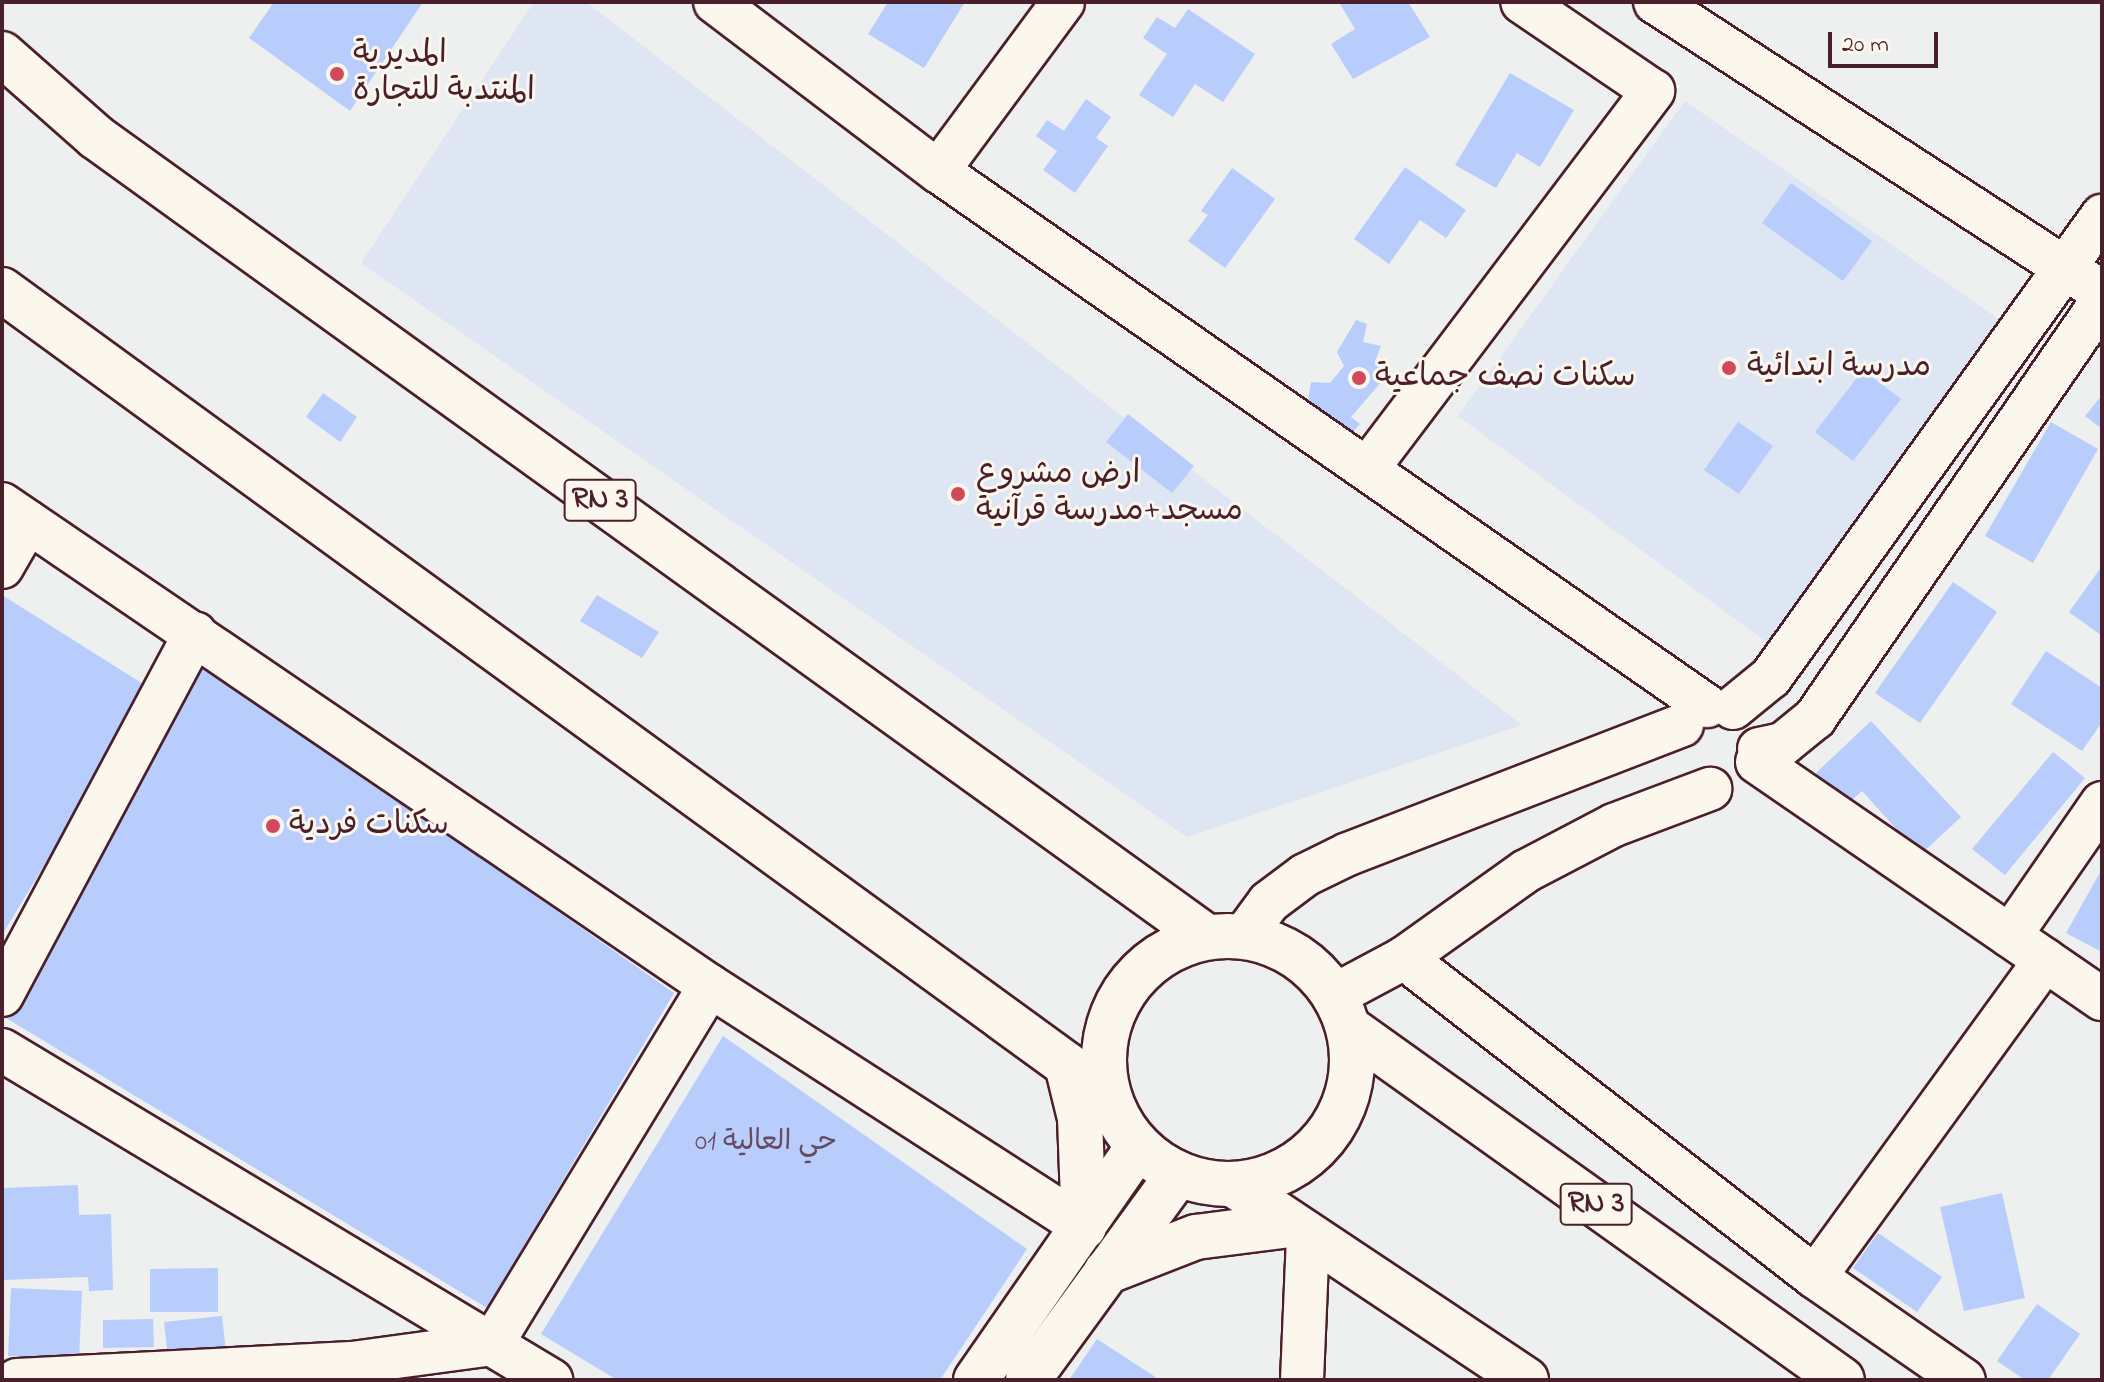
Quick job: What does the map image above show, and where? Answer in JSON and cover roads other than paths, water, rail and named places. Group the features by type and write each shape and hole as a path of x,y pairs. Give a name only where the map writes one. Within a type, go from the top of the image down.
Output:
{"main road":[{"name":"RN 3","path":"2,54 96,137 1226,936"},
{"path":"2,290 1107,1094 1138,1147 1178,1174 1234,1185 1271,1178 1303,1160 1329,1134 1349,1089 1354,1065 1343,1012 1311,966 1280,946 1226,936 1167,951 1146,968 1112,1012 1103,1052 1107,1094"},
{"name":"RN 3","path":"1343,1012 1842,1380"},
{"path":"1067,1065 1080,1118 1084,1227"},
{"path":"976,1380 1138,1147"},
{"path":"1028,1380 1100,1275 1178,1174"},
{"path":"1234,1185 1526,1380"},
{"path":"1100,1275 1196,1237 1299,1231"}],"street":[{"path":"715,2 938,171 1368,468 1707,713 1752,725 1758,755 2102,999"},
{"path":"938,171 1063,2"},
{"path":"1368,468 1653,91 1522,2"},
{"path":"1655,2 2102,292"},
{"path":"1226,936 1316,869 1707,713 1771,677 2102,216"},
{"path":"1343,1012 1404,958 1526,871 1614,825 1710,789 1738,784 1758,755 1783,744 1815,718 2102,301"},
{"path":"2,567 15,513 710,986 1084,1227"},
{"path":"2,995 195,633"},
{"path":"1707,713 1675,748 1677,762 1696,784 1710,789"},
{"path":"2010,936 2102,803"},
{"path":"1404,958 1815,1277 1964,1380"},
{"path":"1815,1277 2045,960"},
{"path":"492,1344 710,986"},
{"path":"2,1050 551,1380"},
{"path":"1299,1231 1302,1380"},
{"path":"17,1380 352,1363 492,1344"}],"place":[{"name":"المديرية المنتدبة للتجارة","path":"337,74"},
{"name":"مدرسة ابتدائية","path":"1729,368"},
{"name":"سكنات نصف جماعية","path":"1359,378"},
{"name":"ارض مشروع مسجد+مدرسة قرآنية","path":"958,494"},
{"name":"سكنات فردية","path":"273,826"}]}
